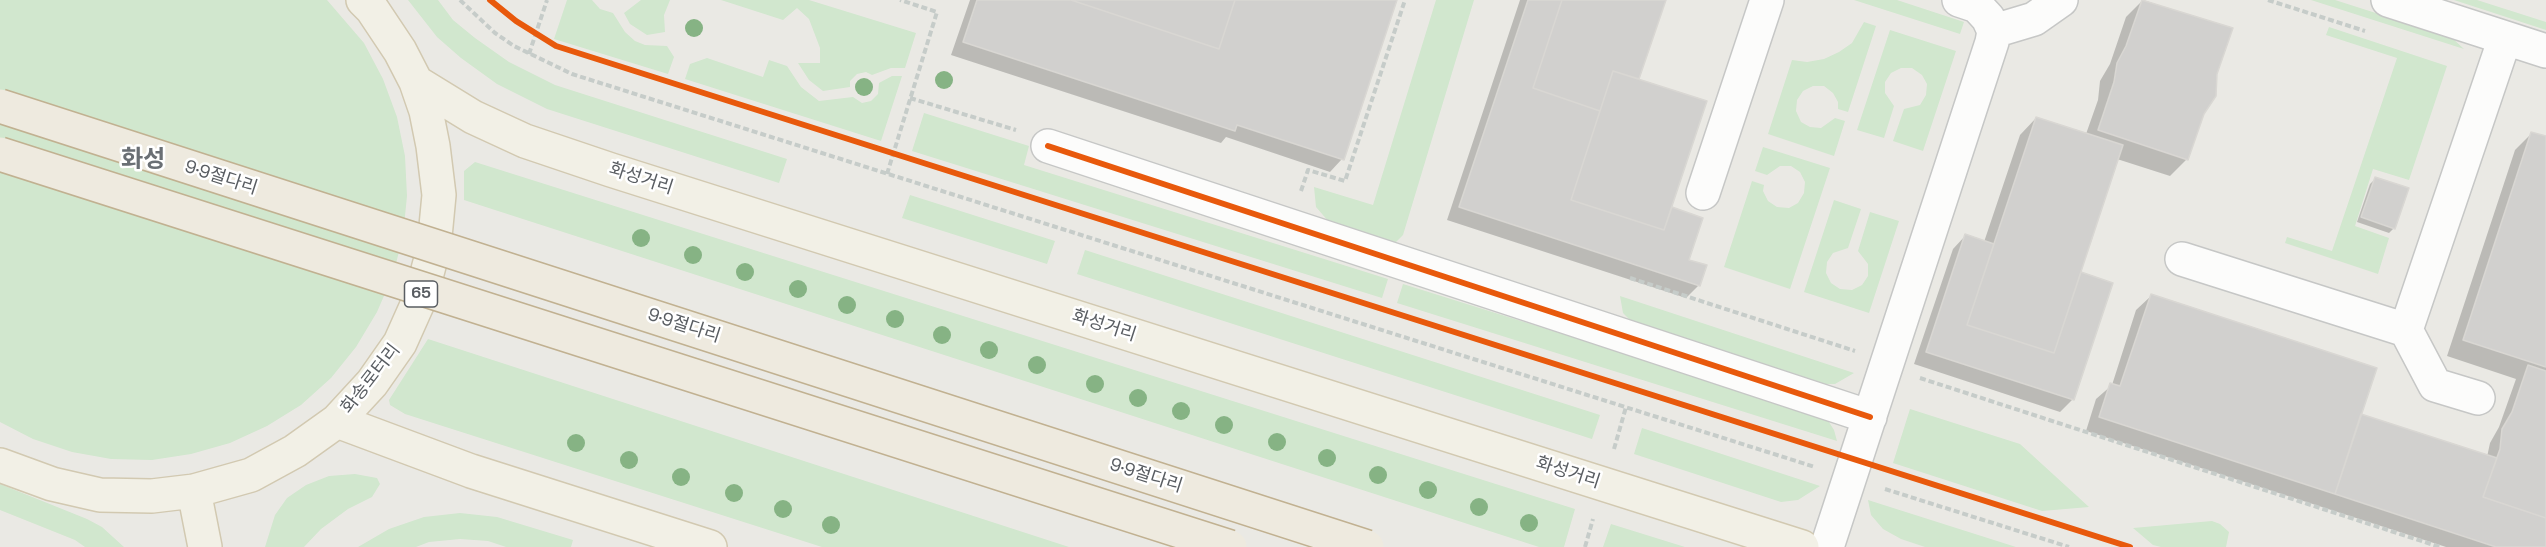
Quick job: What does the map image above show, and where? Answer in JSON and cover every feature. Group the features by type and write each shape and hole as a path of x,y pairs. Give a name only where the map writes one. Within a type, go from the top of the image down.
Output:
{"highway":[{"name":"9·9절다리","path":"0,106 1367,547"},
{"path":"0,154 1230,547"}],"main road":[{"name":"화송로터리","path":"0,465 52,484 100,495 152,496 194,491 251,475 295,451 337,421 372,383 400,343 421,296 434,247 439,195 434,146 416,82 400,51 363,0"},
{"name":"화성거리","path":"416,82 473,117 525,141 611,170 1802,547"},
{"path":"337,421 471,471 710,547"},
{"path":"194,491 205,547"}],"street":[{"path":"1703,193 1767,0"},
{"path":"1827,547 1987,59 1994,31 1988,18 1977,6 1959,0"},
{"path":"1994,31 2034,20 2061,0"},
{"path":"2388,0 2546,51"},
{"path":"2406,330 2505,38"},
{"path":"1048,146 1870,417"},
{"path":"2182,259 2406,330 2435,385 2478,398"}],"path":[{"path":"460,0 495,33 529,54 572,74 2069,547"},
{"path":"529,54 547,0"},
{"path":"887,174 937,12 900,0"},
{"path":"1290,226 1308,170 1345,181 1405,0"},
{"path":"525,28 546,40"},
{"path":"910,98 1029,134 1048,146"},
{"path":"882,148 905,155"},
{"path":"1630,278 1887,361 1930,384 2440,547"}],"green space":[{"path":"0,0 327,0 364,43 383,79 397,117 405,156 407,196 403,236 393,275 377,312 356,347 331,378 301,405 267,426 230,443 191,454 152,460 111,459 72,452 33,439 0,422"},
{"path":"408,0 438,0 453,20 475,38 509,62 555,85 787,159 779,183 547,109 497,84 461,58 437,37"},
{"path":"567,0 592,0 600,9 613,13 625,32 635,41 645,45 667,46 674,57 668,74 554,39"},
{"path":"641,0 670,0 664,15 665,32 647,35 630,24 624,13"},
{"path":"721,0 809,0 916,33 905,68 891,68 872,75 866,72 857,74 850,81 850,87 823,91 809,80 798,63 820,63 820,48 809,19 797,8 783,20"},
{"path":"1436,0 1474,0 1403,235 1396,242 1391,242 1329,222 1316,207 1314,187 1373,205"},
{"path":"1854,0 1897,0 1964,22 1960,34"},
{"path":"2311,0 2335,0 2451,37 2464,49"},
{"path":"2454,0 2477,0 2546,22 2546,30"},
{"path":"1864,22 1876,26 1848,112 1838,109 1838,102 1833,93 1824,86 1813,86 1803,91 1797,100 1796,111 1801,122 1810,127 1821,128 1835,118 1845,121 1834,156 1768,134 1792,60 1807,62 1824,59 1839,52 1852,43"},
{"path":"2329,27 2447,66 2409,180 2373,169 2355,226 2389,238 2378,274 2285,243 2287,237 2332,251 2397,58 2326,35"},
{"path":"1890,30 1956,51 1923,151 1893,141 1904,109 1920,105 1926,95 1927,84 1922,75 1912,68 1901,68 1891,73 1885,82 1885,93 1894,106 1884,138 1857,130"},
{"path":"707,58 763,77 769,60 787,66 801,87 819,101 853,97 862,103 871,101 878,94 879,83 892,76 902,76 881,141 685,79 690,64"},
{"path":"924,113 1029,146 1024,165 1388,279 1382,298 912,151"},
{"path":"1763,147 1830,168 1790,289 1724,267 1752,181 1764,185 1763,191 1768,201 1777,207 1789,208 1798,203 1804,193 1805,182 1800,172 1791,166 1780,166 1767,175 1755,171"},
{"path":"475,162 1575,509 1564,547 1539,547 464,200 464,171"},
{"path":"910,195 1055,241 1047,264 902,218"},
{"path":"1834,200 1861,209 1848,248 1833,253 1827,262 1826,273 1831,283 1840,289 1852,290 1862,285 1868,276 1868,264 1858,251 1870,212 1899,221 1869,313 1804,292"},
{"path":"1085,250 1600,415 1592,439 1077,274"},
{"path":"1403,284 1818,414 1827,419 1834,430 1837,441 1397,303"},
{"path":"1620,296 1854,373 1835,384 1825,384 1630,320 1623,313"},
{"path":"428,339 1069,547 822,547 405,414 390,405 389,400"},
{"path":"1910,409 2020,444 2089,507 2042,511 1893,463"},
{"path":"1642,428 1820,486 1798,500 1781,502 1634,454"},
{"path":"355,474 377,478 380,484 372,497 348,509 321,529 304,547 265,547 275,515 287,498 306,485 329,476"},
{"path":"0,484 87,519 102,527 124,547 85,547 75,540 0,510"},
{"path":"1868,500 2016,547 1925,547 1901,539 1883,529 1871,515"},
{"path":"460,513 497,517 573,540 571,547 506,547 488,541 460,539 429,542 416,547 358,547 389,529 424,517"},
{"path":"2212,521 2220,524 2229,532 2226,547 2161,547 2153,545 2133,528"},
{"path":"1611,524 1685,547 1603,547"}],"building":[{"path":"977,0 1071,0 1219,49 1235,0 1397,0 1344,160 1237,125 1235,131 963,42"},
{"path":"1071,0 1235,0 1219,49"},
{"path":"1528,0 1562,0 1533,88 1600,111 1571,200 1664,230 1672,207 1703,218 1689,260 1707,265 1700,286 1459,207"},
{"path":"1562,0 1666,0 1639,79 1613,71 1600,111 1533,88"},
{"path":"2142,0 2233,28 2217,74 2216,96 2204,114 2188,160 2098,130 2114,82 2117,63 2126,46"},
{"path":"1613,71 1707,101 1664,230 1571,200"},
{"path":"2036,117 2123,145 2054,353 1967,325"},
{"path":"2531,132 2546,136 2546,367 2463,340"},
{"path":"2375,177 2409,188 2395,229 2361,217"},
{"path":"1965,234 1994,244 1967,325 2054,353 2081,272 2113,283 2074,400 1926,352"},
{"path":"2151,294 2377,368 2335,494 2099,417 2110,383 2120,386"},
{"path":"2528,365 2546,371 2546,518 2483,497 2500,449 2502,429 2512,412"},
{"path":"2361,414 2497,458 2483,497 2546,518 2546,547 2496,547 2335,494"}],"cycle path":[{"path":"490,0 516,21 556,46 2130,547"},
{"path":"1048,146 1870,417"}],"district":[{"name":"화성","path":"143,160"}]}
